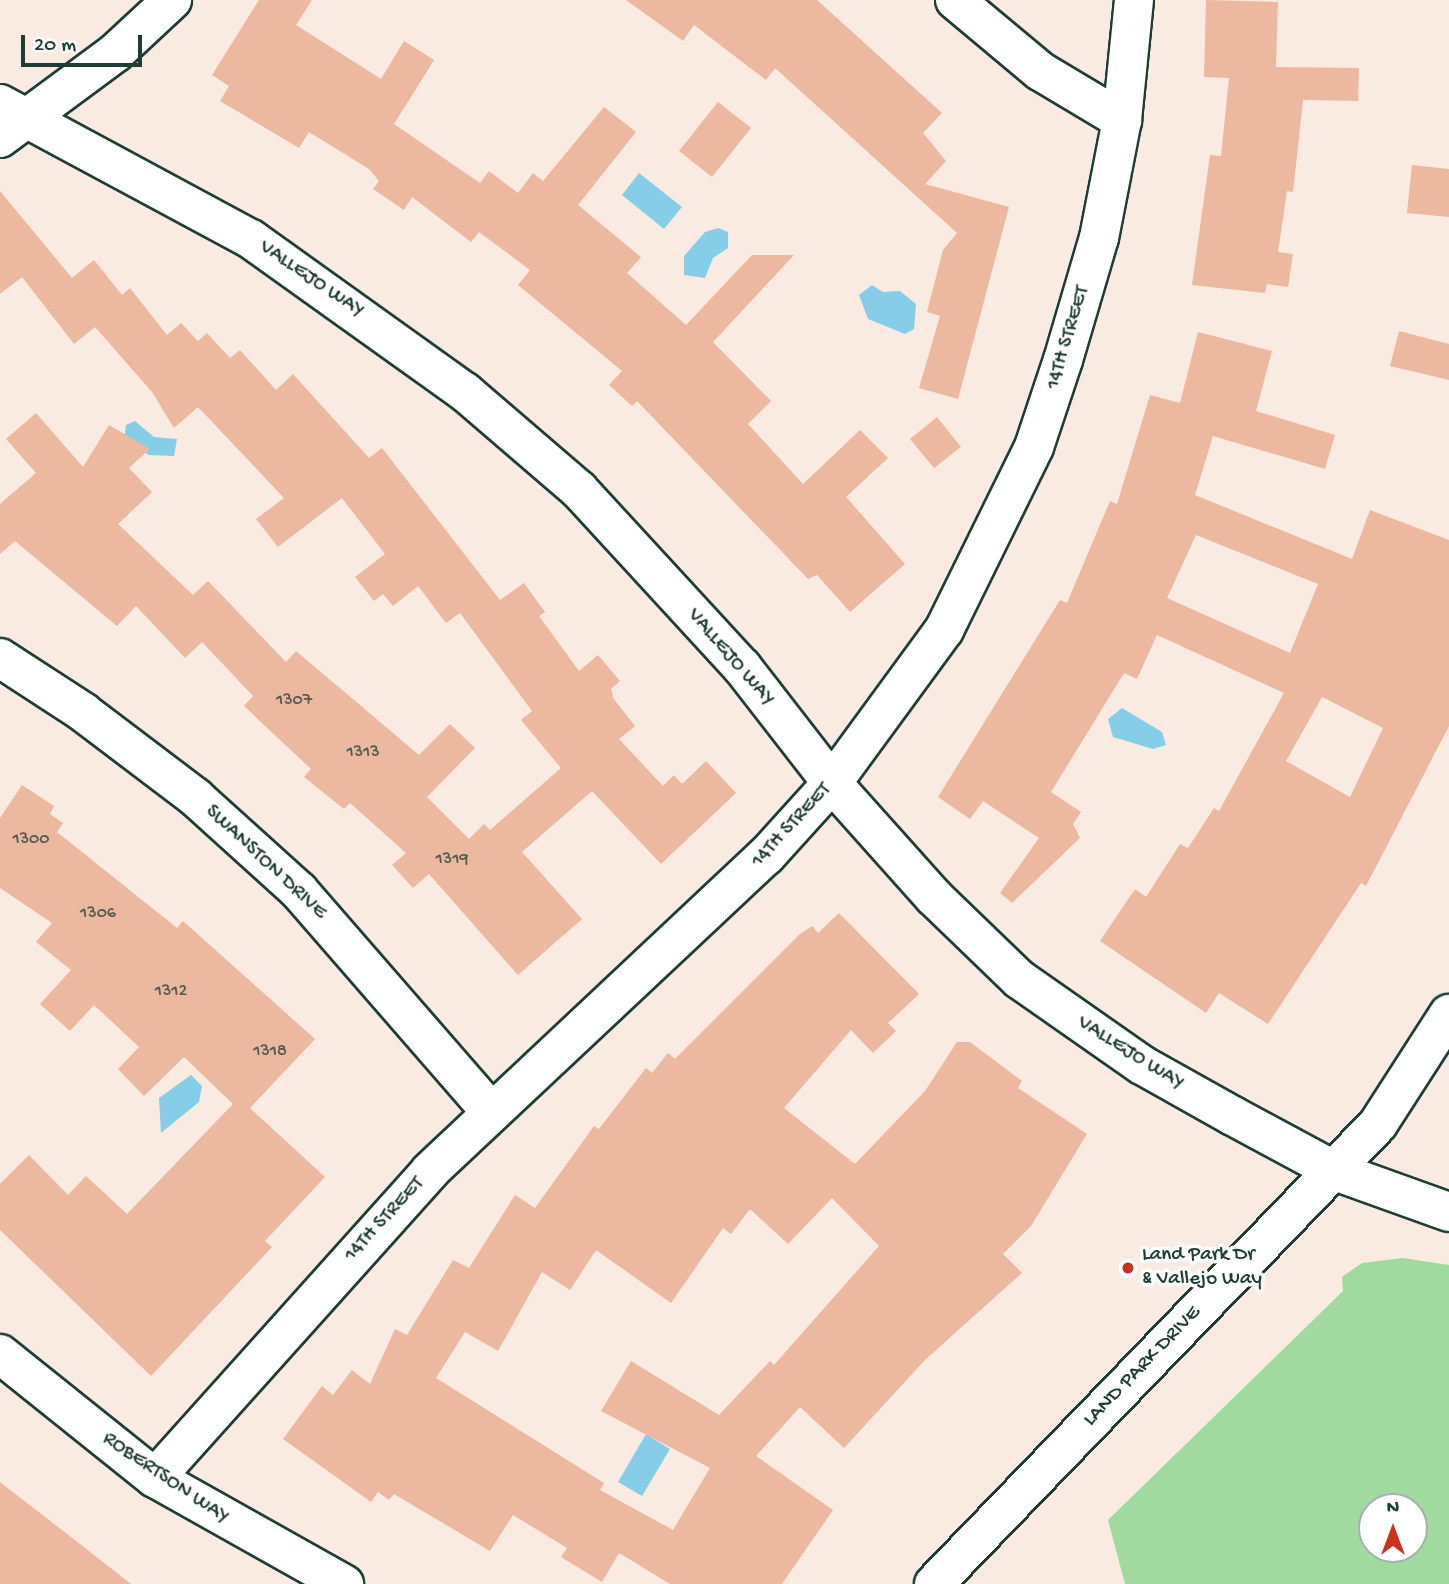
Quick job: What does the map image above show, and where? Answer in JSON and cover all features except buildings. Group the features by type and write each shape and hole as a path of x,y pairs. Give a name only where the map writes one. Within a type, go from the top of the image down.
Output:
{"street":[{"path":"10,120 172,0"},
{"path":"955,0 1040,71 1122,120"},
{"name":"14TH STREET","path":"155,1478 293,1318 491,1112 766,856 832,783 944,630 1034,447 1099,238 1122,120 1134,0"},
{"name":"VALLEJO WAY","path":"10,120 251,239 465,392 579,490 742,667 832,783 934,897 1019,979 1142,1065 1335,1171 1449,1212"},
{"name":"SWANSTON DRIVE","path":"0,659 195,797 299,891 491,1112"},
{"name":"LAND PARK DRIVE","path":"934,1584 1335,1171 1377,1124 1449,1014"},
{"name":"ROBERTSON WAY","path":"0,1354 155,1478 344,1584"}],"green space":[{"path":"1403,1258 1449,1265 1449,1584 1125,1584 1108,1520 1343,1291 1342,1277 1362,1263"}],"water":[{"path":"639,173 682,207 664,229 622,195"},
{"path":"718,228 728,232 728,248 713,258 705,278 684,275 684,256 705,232"},
{"path":"872,285 883,292 900,291 916,304 914,329 905,334 868,319 859,295"},
{"path":"135,421 154,437 177,439 174,456 149,455 124,439 126,425"},
{"path":"1122,708 1162,732 1166,745 1153,749 1113,737 1108,719"},
{"path":"191,1075 202,1086 199,1102 161,1133 159,1098"},
{"path":"646,1434 670,1449 642,1496 618,1482"}],"place":[{"name":"Land Park Dr & Vallejo Way","path":"1128,1268"}]}
